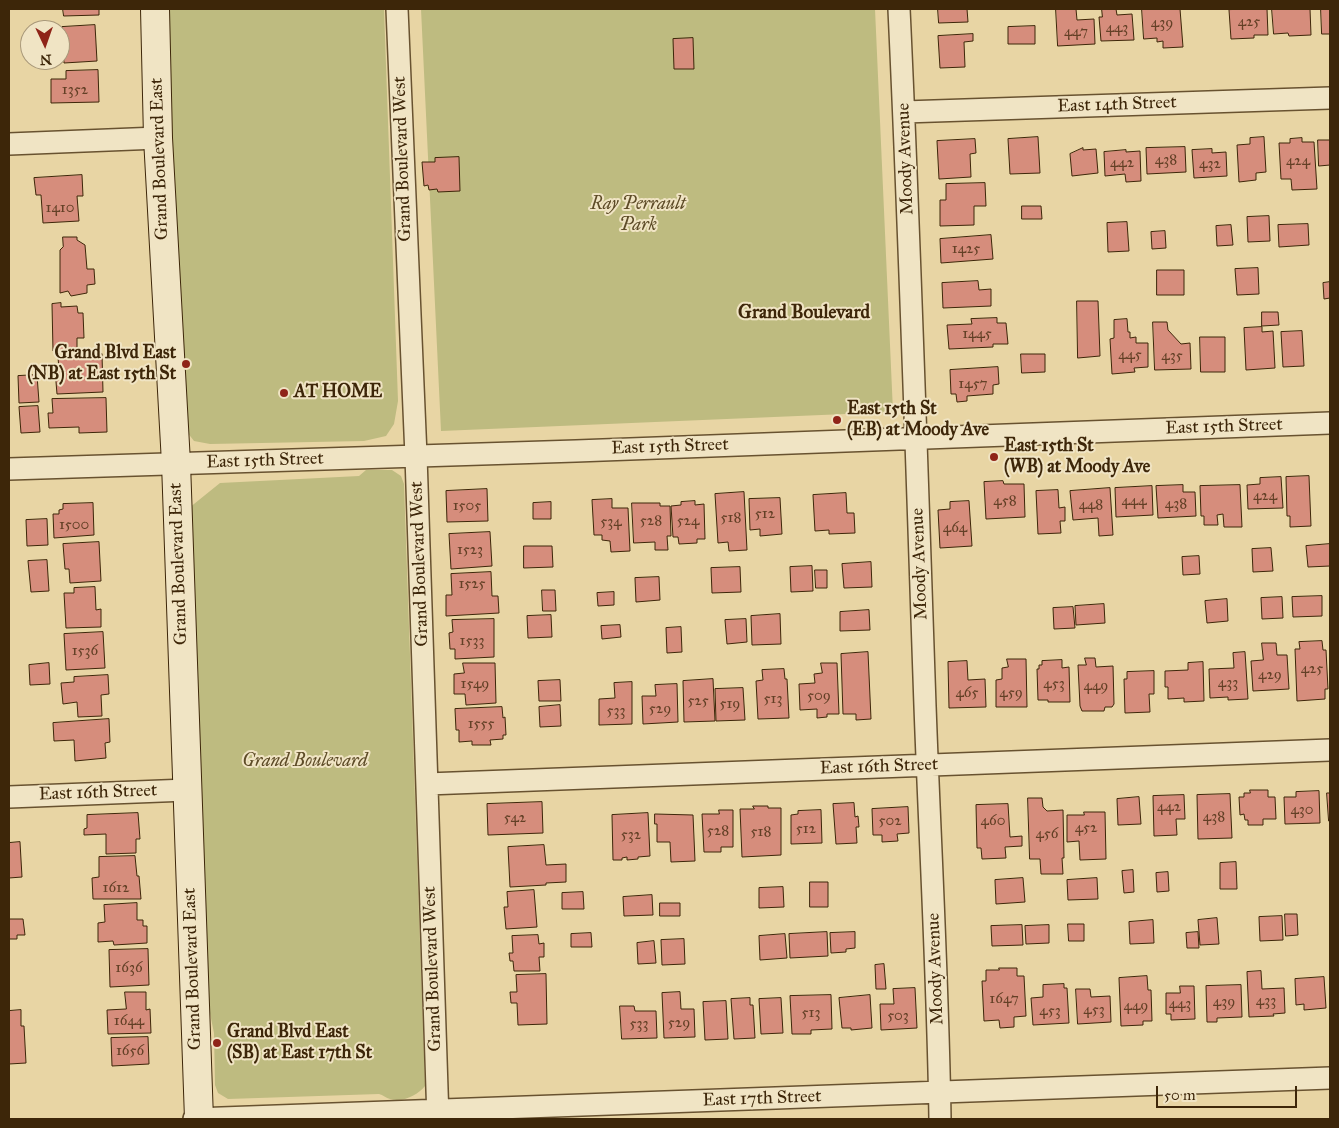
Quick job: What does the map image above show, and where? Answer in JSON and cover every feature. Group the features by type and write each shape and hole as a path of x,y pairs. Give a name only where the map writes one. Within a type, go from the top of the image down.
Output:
{"main road":[{"name":"Grand Boulevard East","path":"155,9 158,138 176,463 199,1119"}],"street":[{"name":"Grand Boulevard West","path":"398,9 416,456 437,1115"},
{"name":"Moody Avenue","path":"899,9 912,319 927,765 935,928 940,1119"},
{"name":"East 14th Street","path":"904,112 1330,98"},
{"path":"9,144 158,138"},
{"name":"East 15th Street","path":"9,469 1330,423"},
{"name":"East 16th Street","path":"427,784 1330,750"},
{"name":"East 16th Street","path":"9,797 187,790"},
{"name":"East 17th Street","path":"194,1119 437,1115 1330,1078"}],"green space":[{"path":"165,9 384,9 398,401 394,424 386,436 364,441 210,444 194,441 187,432"},
{"name":"Ray Perrault Park","path":"421,9 875,9 893,412 441,431"},
{"name":"Grand Boulevard","path":"366,470 392,470 401,476 404,484 425,1086 414,1095 400,1100 390,1099 379,1094 228,1099 218,1093 215,1085 214,1033 206,994 189,508 220,483 359,476"}],"building":[{"path":"63,9 99,9 99,15 64,16"},
{"path":"938,9 967,9 968,22 939,23"},
{"path":"1056,9 1076,9 1077,20 1094,19 1095,44 1058,46"},
{"path":"1102,9 1116,9 1117,15 1132,14 1134,40 1101,41 1099,17 1102,17"},
{"path":"1142,9 1180,9 1183,47 1163,48 1163,41 1157,42 1157,38 1144,39"},
{"path":"1267,9 1268,35 1254,35 1254,38 1231,39 1229,10"},
{"path":"1272,9 1310,9 1311,35 1289,36 1288,33 1274,34"},
{"path":"1321,9 1330,9 1330,34 1322,34"},
{"path":"95,25 97,61 70,63 70,27"},
{"path":"1035,26 1035,44 1008,44 1008,27"},
{"path":"973,34 973,41 964,42 965,67 940,68 938,36"},
{"path":"693,38 694,69 674,69 673,39"},
{"path":"98,70 99,102 51,103 51,79 66,79 66,71"},
{"path":"1038,137 1040,173 1010,174 1008,139"},
{"path":"1264,137 1266,172 1256,173 1256,180 1239,182 1237,145 1250,144 1250,138"},
{"path":"1302,138 1302,142 1314,142 1317,189 1292,190 1291,179 1281,179 1279,143 1290,143 1290,139"},
{"path":"975,139 976,153 970,154 971,177 939,179 937,141"},
{"path":"1318,140 1330,140 1330,165 1319,166"},
{"path":"1185,147 1186,172 1147,174 1146,148"},
{"path":"1083,148 1083,150 1096,149 1098,173 1072,176 1070,154"},
{"path":"1212,149 1212,153 1226,152 1227,176 1194,178 1192,150"},
{"path":"1126,150 1126,152 1140,151 1141,181 1126,182 1125,174 1105,176 1104,152"},
{"path":"459,157 460,191 438,192 437,189 429,190 428,185 424,186 422,162 435,162 435,158"},
{"path":"82,175 83,196 77,196 79,221 43,223 41,195 36,195 34,178"},
{"path":"985,183 986,206 974,206 974,225 940,226 940,200 946,200 946,184"},
{"path":"1022,206 1041,206 1042,219 1022,219"},
{"path":"1269,216 1270,241 1248,242 1247,217"},
{"path":"1127,222 1129,251 1108,252 1107,223"},
{"path":"1308,224 1309,245 1279,247 1278,225"},
{"path":"1231,225 1233,245 1217,246 1216,226"},
{"path":"1165,231 1166,248 1152,249 1151,232"},
{"path":"991,235 993,259 941,263 940,239"},
{"path":"63,237 77,237 77,240 85,245 87,269 94,269 95,284 87,285 87,293 71,296 68,291 60,293 60,250 63,247"},
{"path":"1258,268 1259,294 1237,295 1235,269"},
{"path":"1157,270 1184,270 1184,295 1157,295"},
{"path":"978,281 979,290 991,289 991,306 943,308 942,283"},
{"path":"1330,282 1330,298 1324,299 1323,283"},
{"path":"1077,301 1098,301 1100,356 1078,358"},
{"path":"61,303 61,307 77,306 78,313 83,313 84,338 77,338 77,350 53,351 52,304"},
{"path":"1262,312 1278,312 1279,325 1262,326"},
{"path":"997,318 997,323 1006,323 1008,344 993,344 993,347 949,349 947,325 972,324 971,319"},
{"path":"1127,319 1130,338 1136,337 1136,343 1148,343 1148,367 1134,368 1135,372 1112,374 1110,339 1114,338 1114,320"},
{"path":"1153,322 1167,322 1168,330 1181,344 1190,343 1191,369 1155,370"},
{"path":"1262,327 1262,332 1273,331 1275,368 1246,370 1244,328"},
{"path":"1302,331 1304,366 1283,367 1281,332"},
{"path":"1200,337 1225,337 1225,372 1201,372"},
{"path":"102,354 103,392 57,394 55,370 59,370 58,357"},
{"path":"1021,354 1045,354 1045,372 1022,373"},
{"path":"998,367 999,384 993,385 993,394 967,396 967,401 957,402 956,394 951,394 950,370"},
{"path":"37,375 39,402 19,403 18,376"},
{"path":"106,398 107,432 79,433 79,427 49,428 48,413 53,413 52,399"},
{"path":"38,406 40,432 21,433 19,407"},
{"path":"1309,476 1311,526 1290,527 1290,516 1287,516 1286,477"},
{"path":"1281,477 1283,508 1248,509 1247,485 1260,484 1260,478"},
{"path":"1003,481 1004,484 1024,484 1025,517 986,519 984,482"},
{"path":"1183,485 1183,492 1195,492 1196,516 1158,518 1156,486"},
{"path":"1240,485 1242,527 1224,527 1223,514 1217,515 1218,525 1204,525 1204,516 1201,516 1200,486"},
{"path":"1152,486 1153,515 1116,517 1115,488"},
{"path":"1110,488 1113,535 1099,536 1098,518 1073,520 1070,491"},
{"path":"487,489 488,521 447,522 446,491"},
{"path":"1058,490 1059,508 1065,507 1065,521 1060,521 1061,533 1038,534 1036,491"},
{"path":"744,492 747,550 729,551 728,542 718,543 715,494"},
{"path":"846,493 847,513 854,513 855,533 829,534 829,530 815,531 813,495"},
{"path":"780,498 782,534 760,536 760,529 750,530 749,499"},
{"path":"612,499 612,508 628,508 630,551 611,552 610,541 602,540 602,535 594,535 592,500"},
{"path":"695,501 695,505 704,504 705,539 697,539 697,543 679,544 678,537 673,537 671,506 681,505 681,502"},
{"path":"969,501 972,546 940,548 938,510 950,509 950,502"},
{"path":"551,502 551,519 533,519 533,503"},
{"path":"93,503 94,535 54,538 53,514 59,514 59,510 63,509 63,504"},
{"path":"632,503 660,503 660,506 670,506 671,536 667,536 668,550 655,550 655,542 634,543"},
{"path":"47,519 48,545 27,546 26,520"},
{"path":"490,532 492,566 451,569 449,534"},
{"path":"99,542 101,581 70,583 69,569 65,569 63,544"},
{"path":"1330,544 1330,566 1308,567 1306,546"},
{"path":"524,546 552,546 553,567 524,568"},
{"path":"1271,548 1273,571 1253,572 1252,549"},
{"path":"1199,556 1200,574 1183,575 1182,557"},
{"path":"47,560 49,591 31,592 28,561"},
{"path":"871,562 872,587 844,588 842,564"},
{"path":"812,566 813,591 791,592 790,567"},
{"path":"740,567 741,592 712,593 711,568"},
{"path":"815,570 827,570 827,588 816,588"},
{"path":"491,572 492,596 498,596 499,613 446,616 446,595 452,595 451,574"},
{"path":"659,577 660,600 636,602 635,578"},
{"path":"95,587 96,610 101,609 101,627 66,628 64,593 74,593 74,588"},
{"path":"542,590 555,590 556,611 543,611"},
{"path":"614,592 614,605 598,606 597,593"},
{"path":"1322,596 1322,616 1293,617 1292,597"},
{"path":"1282,597 1283,618 1262,619 1261,598"},
{"path":"1227,599 1228,621 1207,623 1205,601"},
{"path":"1104,604 1105,623 1076,625 1075,606"},
{"path":"1073,607 1075,628 1054,629 1053,608"},
{"path":"869,610 870,630 840,631 840,612"},
{"path":"780,614 781,644 752,645 751,616"},
{"path":"551,615 552,637 528,638 527,616"},
{"path":"494,619 494,657 455,659 455,649 450,649 449,633 453,632 452,620"},
{"path":"746,619 747,642 727,644 725,620"},
{"path":"620,625 621,637 602,639 601,626"},
{"path":"681,627 682,652 667,653 666,628"},
{"path":"103,632 105,668 66,670 64,634"},
{"path":"1322,641 1323,650 1326,650 1328,689 1325,689 1325,699 1297,701 1295,649 1300,649 1299,642"},
{"path":"1262,643 1276,643 1277,655 1287,655 1289,689 1253,691 1251,661 1263,660"},
{"path":"868,652 871,719 856,720 856,714 843,714 841,654"},
{"path":"1245,652 1248,699 1228,700 1228,697 1210,698 1209,669 1234,668 1233,653"},
{"path":"1085,658 1095,658 1096,667 1113,666 1114,704 1112,707 1105,707 1104,711 1082,711 1080,706 1078,665 1086,665"},
{"path":"1007,659 1026,659 1027,707 996,707 996,680 1002,679 1002,668 1008,667"},
{"path":"1062,660 1062,668 1069,667 1070,702 1038,700 1037,669 1039,669 1039,665 1042,665 1042,661"},
{"path":"967,661 968,680 985,679 986,707 949,708 948,662"},
{"path":"1203,662 1204,701 1184,702 1184,698 1168,699 1168,687 1165,687 1165,671 1188,670 1188,663"},
{"path":"49,663 50,684 30,685 29,665"},
{"path":"463,663 495,663 496,703 466,705 465,694 454,694 454,674 464,673"},
{"path":"821,663 837,663 839,714 827,714 827,717 817,718 817,709 800,710 799,684 815,683 814,674 822,673"},
{"path":"784,669 785,679 787,679 789,718 758,719 756,681 763,680 762,670"},
{"path":"1154,671 1154,694 1149,694 1150,712 1125,713 1124,679 1127,679 1127,672"},
{"path":"108,675 109,694 101,695 102,716 78,717 77,702 63,704 61,683 74,682 74,677"},
{"path":"713,679 715,721 684,722 683,681"},
{"path":"560,680 561,701 539,701 538,681"},
{"path":"632,682 632,724 599,725 599,699 615,698 614,683"},
{"path":"677,684 678,722 643,724 642,696 656,696 655,685"},
{"path":"743,688 745,720 716,721 715,689"},
{"path":"560,705 561,726 540,727 539,707"},
{"path":"502,707 503,718 505,717 506,735 503,735 503,739 490,740 491,745 472,745 472,741 459,742 459,730 456,730 455,709"},
{"path":"109,719 110,742 105,743 106,758 75,761 74,740 54,741 53,723"},
{"path":"1250,790 1268,790 1268,797 1275,797 1276,819 1263,819 1263,825 1248,825 1248,820 1245,820 1244,814 1240,815 1239,797 1244,797 1244,793 1250,793"},
{"path":"1319,791 1320,823 1285,824 1284,797 1296,797 1296,792"},
{"path":"1327,793 1330,793 1330,821 1329,821"},
{"path":"1230,794 1232,838 1198,839 1197,795"},
{"path":"1184,795 1185,819 1176,819 1177,835 1154,836 1153,796"},
{"path":"1139,797 1141,824 1118,825 1117,799"},
{"path":"1028,798 1042,798 1043,807 1047,811 1063,810 1063,874 1041,874 1040,859 1030,859"},
{"path":"542,802 543,833 488,835 487,804"},
{"path":"854,803 855,817 858,816 859,827 856,827 857,843 836,844 833,804"},
{"path":"1008,804 1010,837 1022,836 1022,846 1005,847 1006,858 982,859 981,848 977,848 976,805"},
{"path":"753,806 781,808 781,855 742,857 740,809 754,809"},
{"path":"908,807 909,833 897,834 898,841 882,842 882,835 873,835 872,809"},
{"path":"719,810 733,810 733,847 721,847 721,852 704,852 702,814 719,814"},
{"path":"821,810 822,843 791,844 791,815 798,814 798,811"},
{"path":"1084,812 1105,812 1106,859 1080,860 1079,841 1067,842 1067,815 1084,815"},
{"path":"138,813 140,839 136,839 136,853 106,854 106,834 84,835 84,829 87,828 87,815"},
{"path":"648,813 650,856 638,857 638,859 627,860 627,857 622,858 622,860 613,860 612,815"},
{"path":"655,814 693,815 695,861 671,862 670,842 657,842"},
{"path":"20,842 22,877 9,878 9,843"},
{"path":"544,845 546,865 566,864 566,882 510,887 508,847"},
{"path":"135,856 141,899 93,899 92,878 99,877 99,857"},
{"path":"1236,862 1237,889 1220,889 1220,863"},
{"path":"1133,870 1134,892 1124,893 1122,871"},
{"path":"1168,872 1169,891 1157,892 1156,873"},
{"path":"1023,878 1025,902 996,904 995,880"},
{"path":"1097,878 1098,899 1068,900 1067,880"},
{"path":"810,882 828,882 828,907 810,907"},
{"path":"783,887 784,907 759,908 759,888"},
{"path":"534,890 537,927 506,929 504,907 508,907 507,892"},
{"path":"583,892 584,909 562,909 562,893"},
{"path":"652,895 653,915 624,916 623,897"},
{"path":"137,903 137,920 143,920 143,926 147,926 147,943 114,945 113,941 98,942 98,923 105,922 104,905"},
{"path":"660,903 680,903 680,916 660,916"},
{"path":"1285,914 1297,914 1298,935 1286,936"},
{"path":"1282,916 1283,940 1260,941 1259,917"},
{"path":"1217,918 1219,944 1200,945 1198,920"},
{"path":"9,919 23,919 25,935 17,935 17,939 9,939"},
{"path":"1153,920 1154,943 1130,944 1129,922"},
{"path":"1068,924 1084,924 1084,941 1069,941"},
{"path":"1022,925 1023,945 992,946 991,926"},
{"path":"1049,925 1049,943 1026,944 1025,926"},
{"path":"827,932 828,956 790,958 789,934"},
{"path":"855,932 855,948 846,949 846,952 831,953 830,933"},
{"path":"1198,932 1199,948 1187,948 1186,933"},
{"path":"591,933 592,947 571,947 571,934"},
{"path":"785,934 787,958 760,960 759,936"},
{"path":"538,935 539,944 544,943 544,957 539,957 540,971 514,971 513,961 510,961 509,953 513,953 512,936"},
{"path":"684,939 685,964 662,965 661,940"},
{"path":"654,941 656,963 638,964 637,943"},
{"path":"148,949 149,985 110,987 109,950"},
{"path":"884,964 886,989 876,989 875,965"},
{"path":"999,968 1017,968 1017,976 1024,976 1026,1016 1014,1017 1014,1027 1000,1028 999,1020 984,1021 982,981 986,981 986,970 999,970"},
{"path":"1261,971 1262,989 1284,988 1285,1013 1273,1014 1274,1016 1249,1017 1247,972"},
{"path":"546,974 547,1024 518,1025 517,1003 511,1003 510,992 517,992 516,975"},
{"path":"1147,976 1148,990 1151,990 1152,1021 1143,1021 1143,1025 1121,1026 1119,978"},
{"path":"1324,977 1326,1008 1304,1010 1304,1004 1296,1005 1295,979"},
{"path":"1064,984 1064,988 1067,988 1069,1023 1033,1025 1031,998 1043,997 1043,985"},
{"path":"1241,985 1242,1017 1217,1018 1217,1022 1207,1022 1206,986"},
{"path":"1180,986 1194,986 1195,1019 1171,1020 1171,1014 1166,1014 1166,993 1180,993"},
{"path":"915,988 917,1028 881,1030 880,1004 894,1004 893,989"},
{"path":"1076,989 1090,989 1091,997 1110,996 1111,1022 1078,1024"},
{"path":"125,992 146,992 146,1010 150,1009 151,1033 108,1034 107,1010 126,1009"},
{"path":"680,992 681,1009 694,1009 695,1037 664,1038 662,993"},
{"path":"831,995 832,1029 811,1030 811,1034 792,1034 790,996"},
{"path":"870,995 872,1028 851,1030 851,1028 842,1028 839,998"},
{"path":"750,998 750,1005 753,1005 755,1038 734,1039 731,999"},
{"path":"781,998 783,1033 761,1034 759,999"},
{"path":"726,1001 728,1039 705,1040 703,1002"},
{"path":"620,1006 634,1006 635,1011 656,1011 657,1038 622,1039"},
{"path":"21,1010 21,1026 24,1026 26,1063 9,1064 9,1011"},
{"path":"148,1037 149,1064 112,1066 111,1038"}],"place":[{"name":"Grand Blvd East (NB) at East 15th St","path":"186,364"},
{"name":"AT HOME","path":"284,393"},
{"name":"East 15th St (EB) at Moody Ave","path":"837,420"},
{"name":"East 15th St (WB) at Moody Ave","path":"994,457"},
{"name":"Grand Blvd East (SB) at East 17th St","path":"217,1043"}],"district":[{"name":"Grand Boulevard","path":"804,313"}]}
